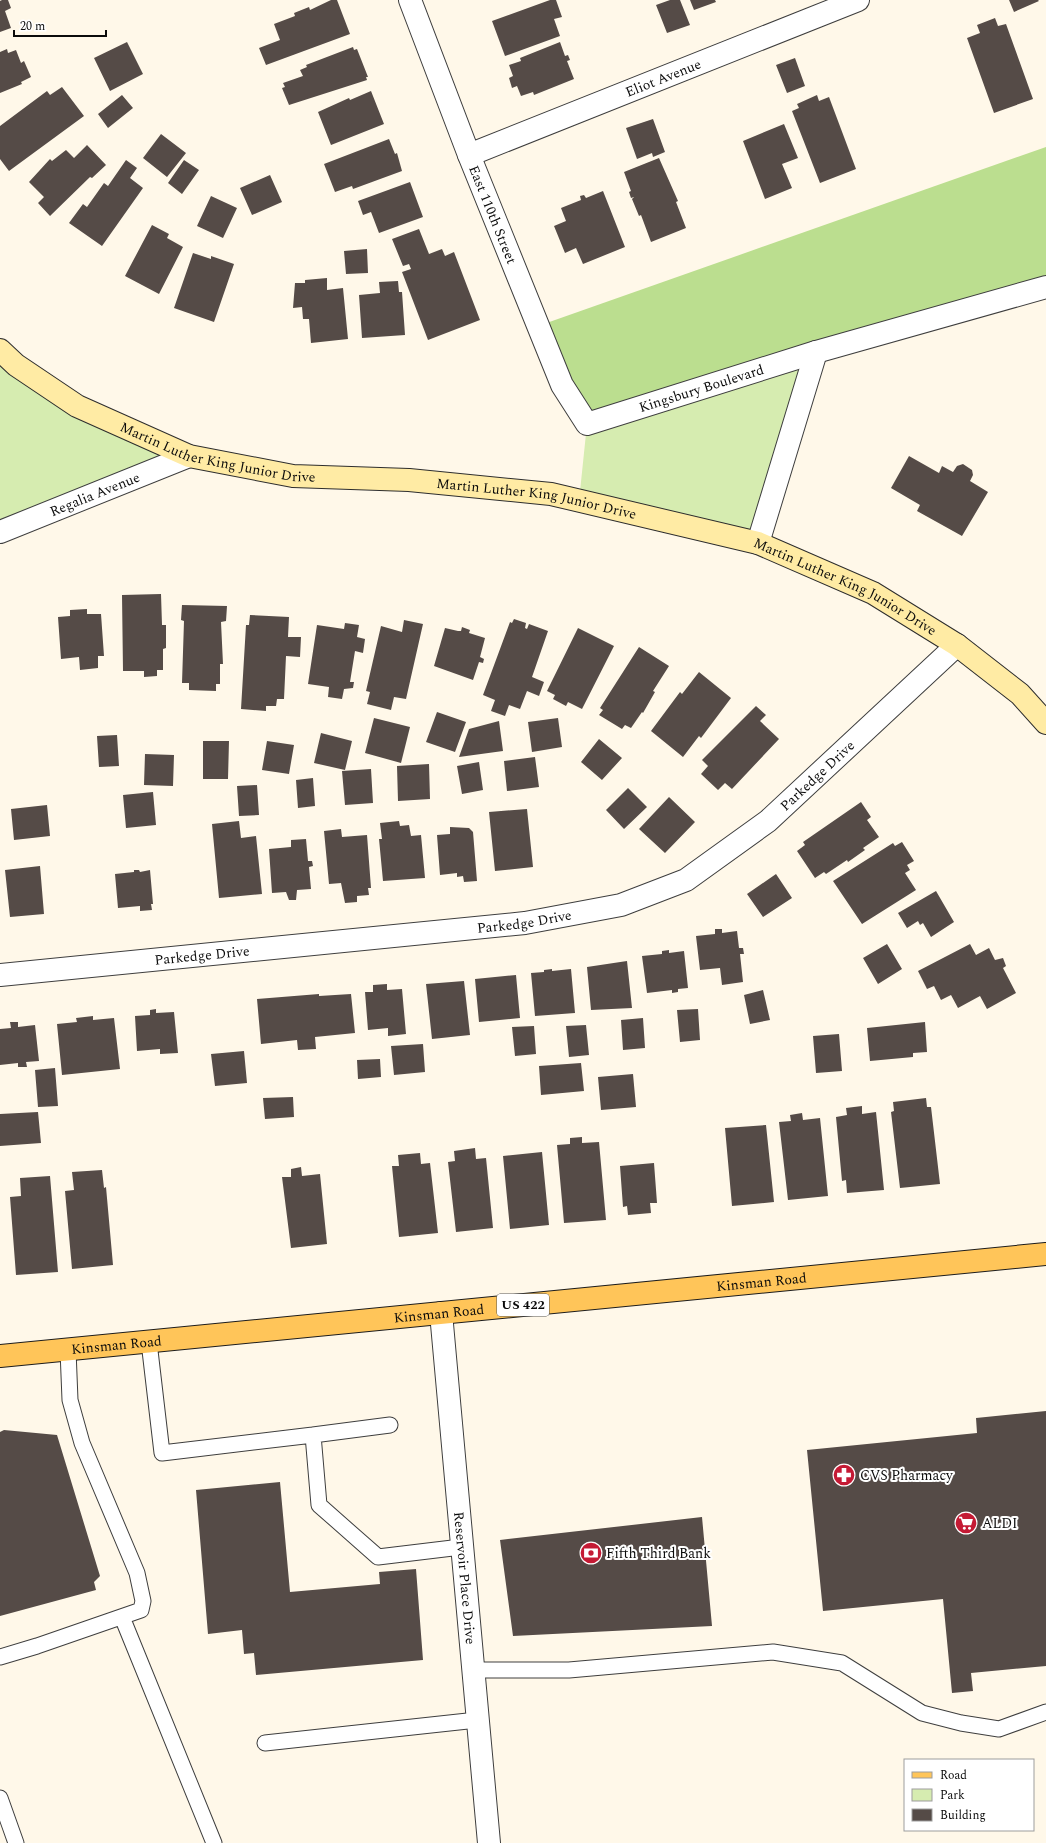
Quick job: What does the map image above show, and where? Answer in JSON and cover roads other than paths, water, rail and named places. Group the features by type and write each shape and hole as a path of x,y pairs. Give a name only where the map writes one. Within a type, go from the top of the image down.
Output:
{"main road":[{"name":"Kinsman Road","path":"0,1356 1046,1254"}],"street":[{"name":"East 110th Street","path":"410,0 469,155 562,385 587,424"},
{"name":"Eliot Avenue","path":"469,155 858,0"},
{"name":"Kingsbury Boulevard","path":"587,424 816,352 1046,287"},
{"name":"Martin Luther King Junior Drive","path":"0,350 16,365 77,406 189,456 293,476 409,480 551,494 758,543 873,593 957,645 1020,694 1046,723"},
{"path":"758,543 816,352"},
{"name":"Regalia Avenue","path":"0,532 189,456"},
{"name":"Parkedge Drive","path":"0,975 525,923 621,905 686,880 768,821 957,645"},
{"name":"Reservoir Place Drive","path":"440,1313 489,1843"}],"lane":[{"path":"149,1342 162,1454 390,1425"},
{"path":"0,1657 142,1610 143,1601 137,1573 82,1443 70,1400 68,1350"},
{"path":"313,1435 319,1505 378,1557 461,1547"},
{"path":"122,1617 214,1843"},
{"path":"472,1670 569,1670 773,1652 842,1663 922,1713 961,1723 999,1729 1046,1712"},
{"path":"265,1742 477,1720"},
{"path":"0,1798 16,1843"}],"place":[{"name":"CVS Pharmacy","path":"844,1475"},
{"name":"ALDI","path":"966,1523"},
{"name":"Fifth Third Bank","path":"591,1553"}]}
